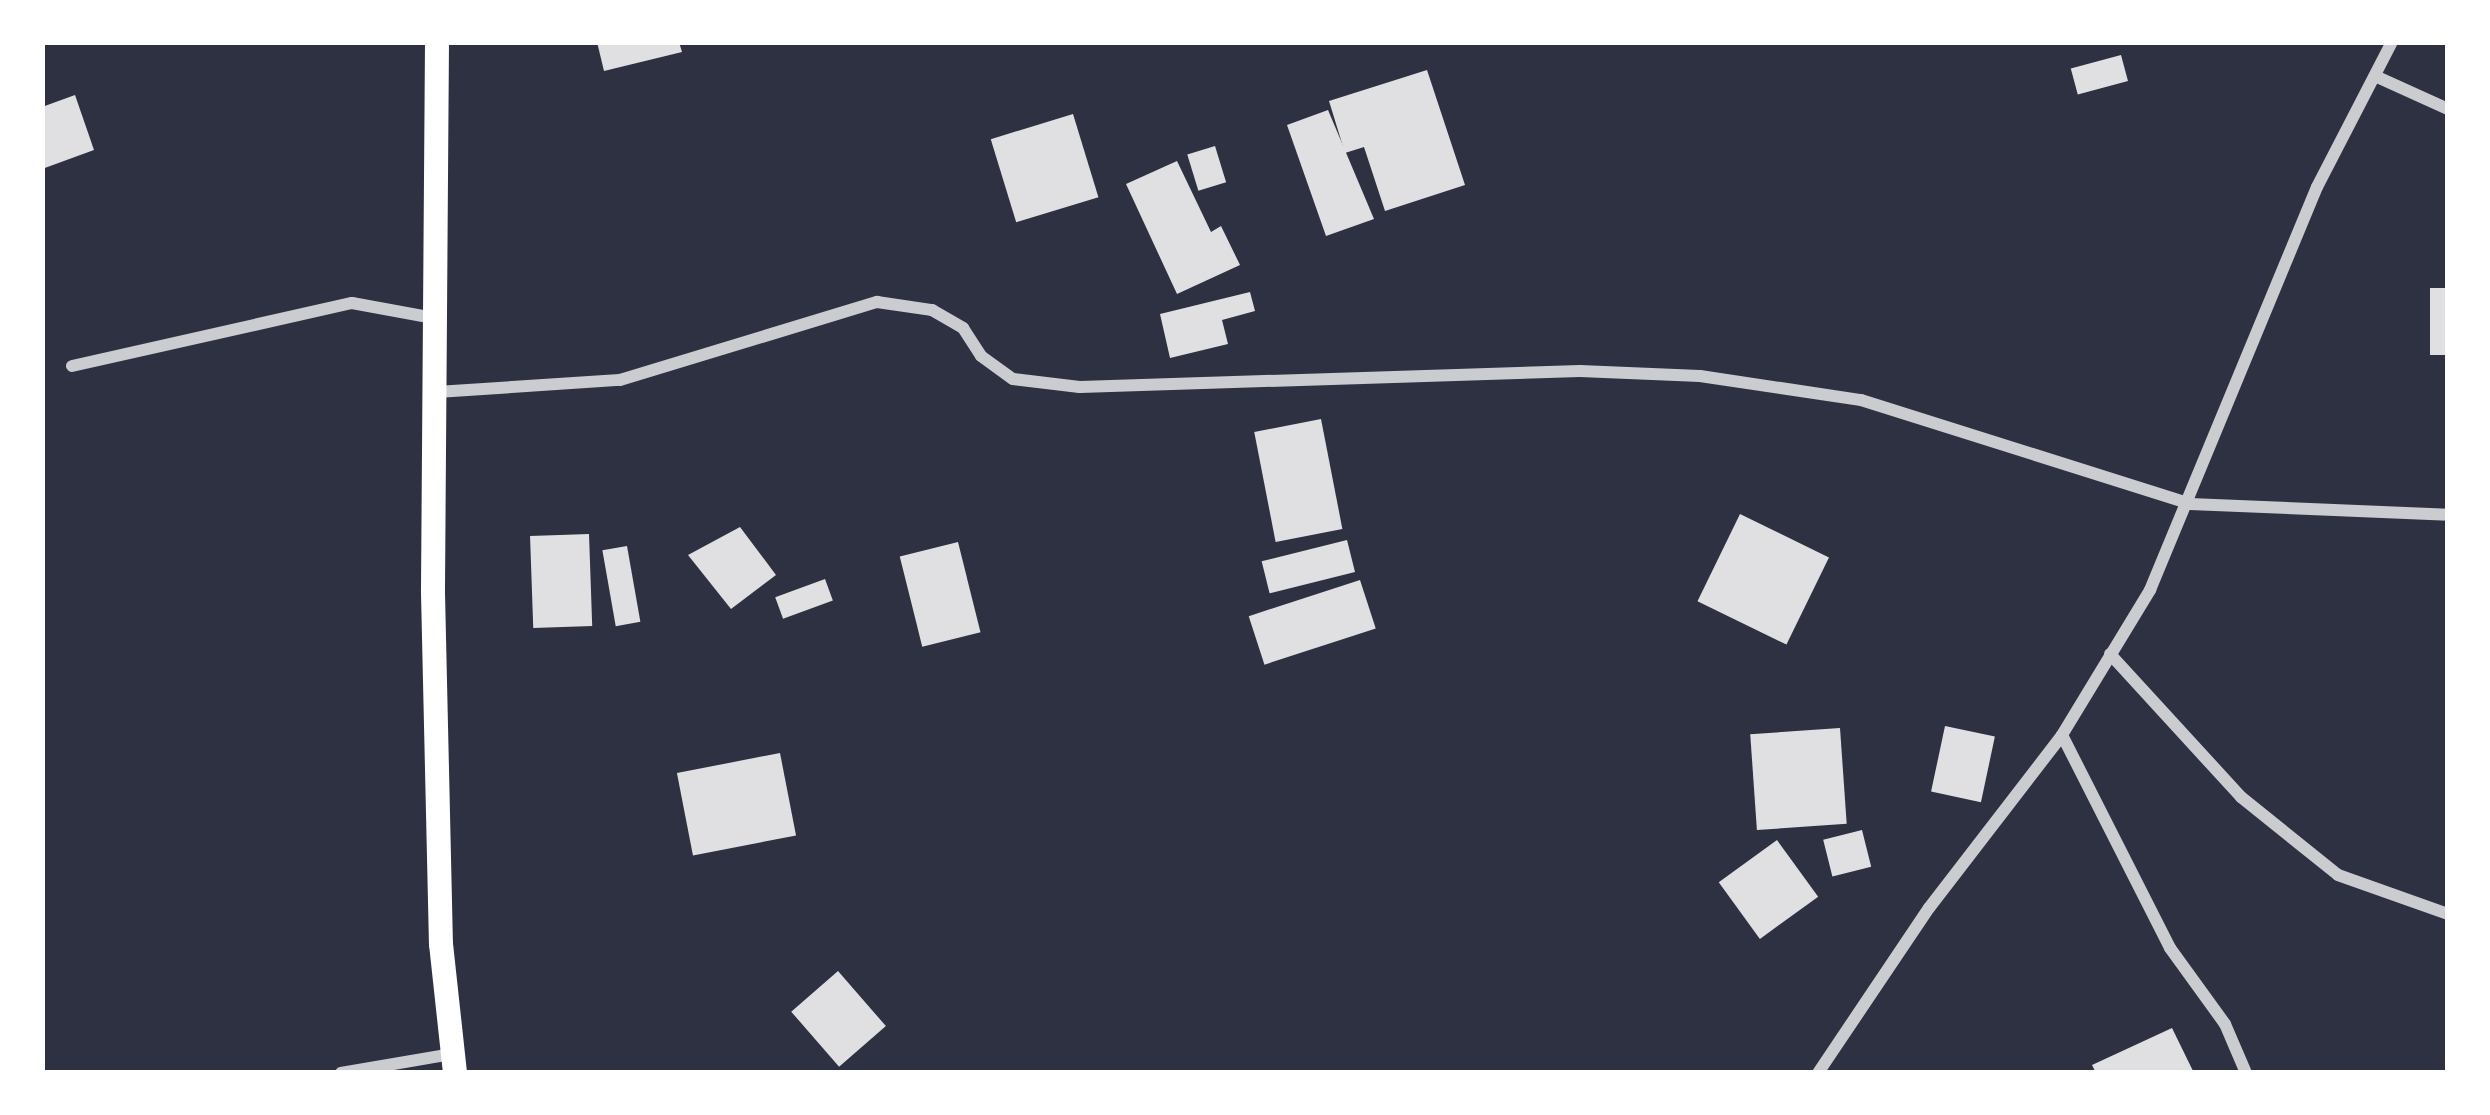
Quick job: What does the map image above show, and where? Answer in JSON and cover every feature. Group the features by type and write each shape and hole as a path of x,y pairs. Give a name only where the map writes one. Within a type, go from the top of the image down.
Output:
{"main road":[{"path":"437,42 441,944 454,1064"}],"street":[{"path":"1818,1073 1928,908 2062,735 2110,654 2190,504 2317,187 2392,42"},
{"path":"2374,76 2448,109"},
{"path":"437,392 620,380 877,302 932,310 963,328 981,356 1013,379 1079,387 1580,370 1700,376 1861,400 2190,504 2448,515"},
{"path":"72,366 352,304 437,319"},
{"path":"2110,654 2241,797 2338,875 2448,914"},
{"path":"2062,735 2170,948 2224,1024 2246,1073"},
{"path":"341,1073 454,1064"}],"building":[{"path":"597,42 679,42 682,52 604,71"},
{"path":"2121,55 2128,81 2078,95 2071,68"},
{"path":"1427,70 1465,185 1385,211 1364,147 1345,153 1329,101"},
{"path":"75,95 94,150 42,169 42,107"},
{"path":"1328,110 1374,219 1326,236 1287,125"},
{"path":"1073,114 1098,197 1016,222 991,139"},
{"path":"1215,146 1226,182 1198,191 1187,154"},
{"path":"1177,161 1211,232 1221,226 1240,265 1177,294 1126,184"},
{"path":"2430,288 2448,288 2448,355 2430,355"},
{"path":"1250,292 1255,311 1222,320 1228,344 1170,358 1160,314"},
{"path":"1321,419 1342,529 1276,542 1254,432"},
{"path":"1740,514 1829,557 1786,645 1697,601"},
{"path":"740,527 776,575 731,609 688,555"},
{"path":"589,534 592,626 533,628 530,536"},
{"path":"1347,540 1355,572 1270,593 1262,561"},
{"path":"958,542 980,632 922,647 900,557"},
{"path":"627,546 640,622 616,626 602,550"},
{"path":"825,579 833,601 783,619 775,597"},
{"path":"1360,580 1376,629 1264,665 1249,616"},
{"path":"1945,726 1995,737 1981,802 1931,792"},
{"path":"1840,728 1847,824 1757,830 1750,734"},
{"path":"780,753 796,835 693,855 677,773"},
{"path":"1862,830 1871,867 1832,877 1823,840"},
{"path":"1777,840 1818,897 1760,939 1719,882"},
{"path":"838,971 886,1026 839,1067 791,1012"},
{"path":"2172,1028 2194,1073 2096,1073 2092,1065"}]}
